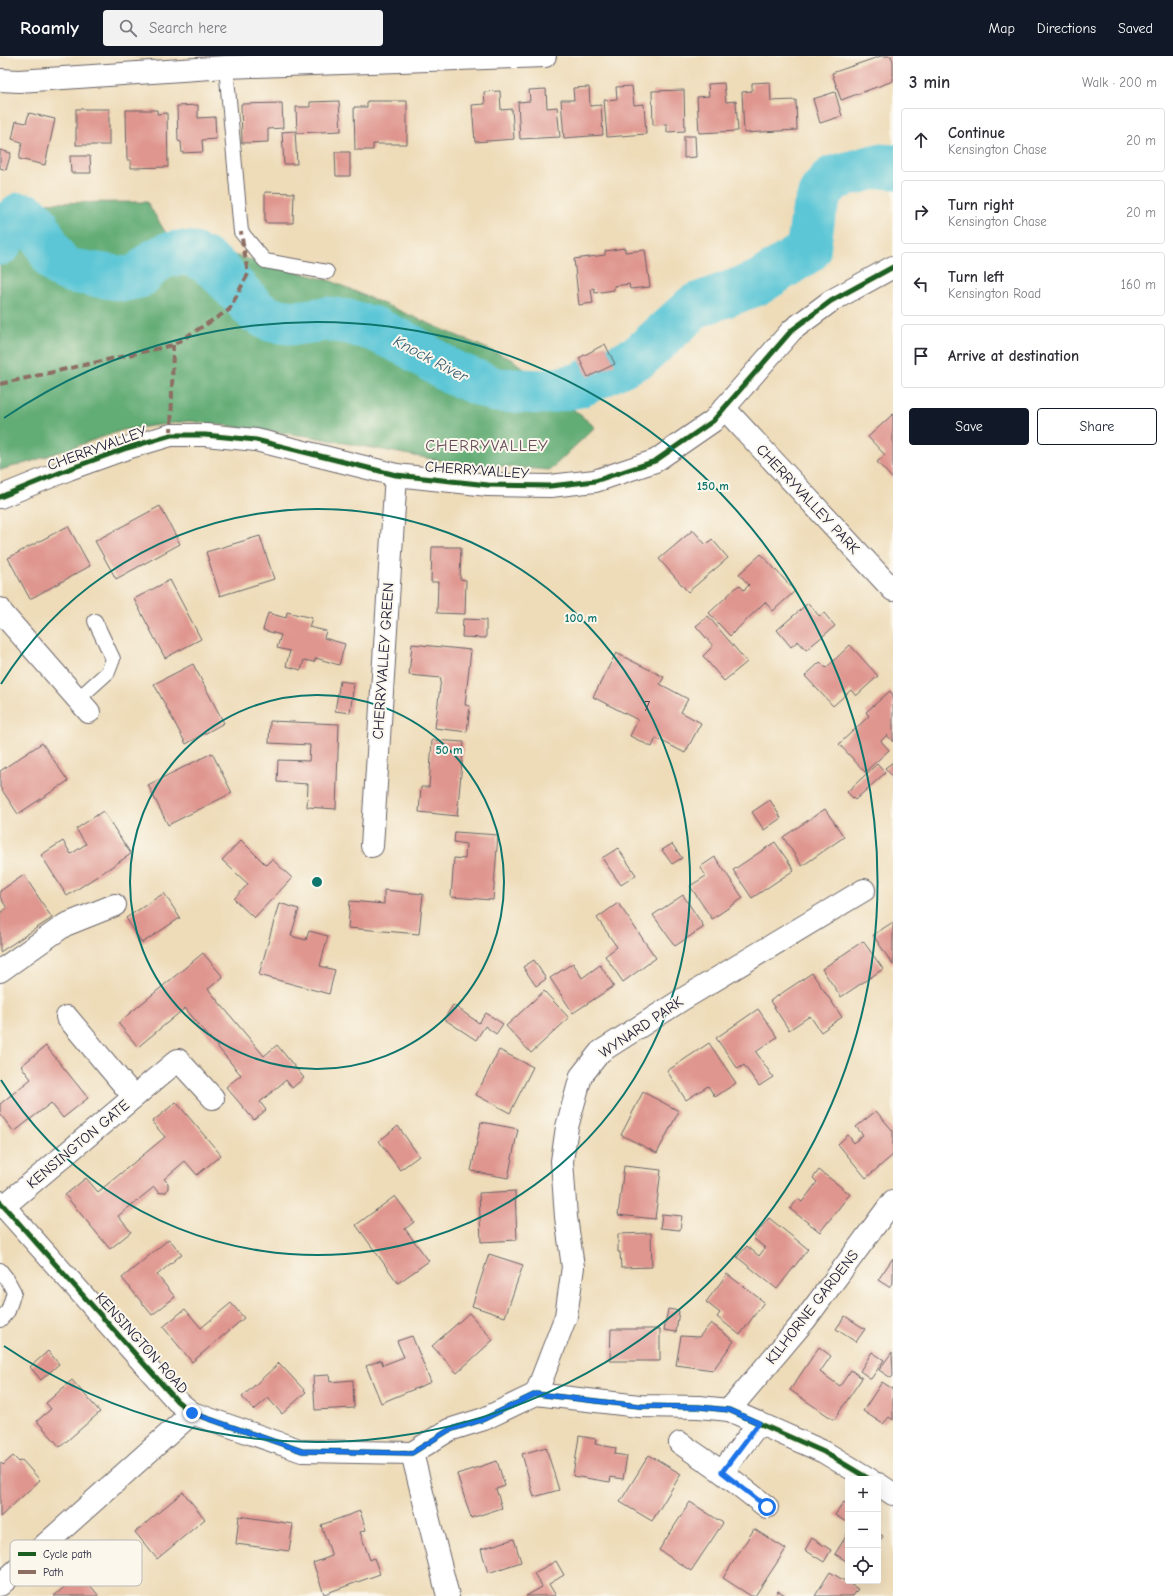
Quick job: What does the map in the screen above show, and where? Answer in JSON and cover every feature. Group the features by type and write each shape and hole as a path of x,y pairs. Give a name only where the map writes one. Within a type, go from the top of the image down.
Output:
{"street":[{"path":"0,80 19,81 226,61 545,56"},
{"name":"CHERRYVALLEY","path":"0,497 69,469 127,448 171,435 205,435 256,440 396,475 495,485 550,486 595,481 655,461 713,422 792,330 831,300 893,267"},
{"name":"CHERRYVALLEY PARK","path":"724,408 893,590"},
{"name":"CHERRYVALLEY GREEN","path":"372,846 396,475"},
{"path":"0,609 7,619 84,705"},
{"name":"WYNARD PARK","path":"536,1394 566,1316 574,1267 566,1217 562,1161 566,1127 581,1076 600,1052 683,999 864,890"},
{"path":"0,971 65,925 115,905"},
{"name":"KENSINGTON GATE","path":"67,1018 134,1098"},
{"name":"KENSINGTON GATE","path":"2,1204 134,1098 178,1060 213,1098"},
{"name":"KILHORNE GARDENS","path":"729,1410 805,1320 893,1201"},
{"name":"KENSINGTON ROAD","path":"2,1204 177,1401 192,1413 302,1451 412,1453"},
{"path":"448,1596 412,1453 449,1430 484,1419 536,1394 639,1406 699,1407 729,1410 824,1452 864,1476"},
{"path":"50,1540 192,1413"},
{"path":"722,1472 759,1423"},
{"path":"680,1443 722,1472 767,1507"},
{"path":"881,1486 893,1494"},
{"path":"0,1585 10,1576"}],"lane":[{"path":"226,61 241,232 265,261 327,272"},
{"path":"84,705 108,672 114,659 95,621"},
{"path":"0,1270 14,1292 8,1311 0,1320"}],"green space":[{"path":"147,202 169,238 331,281 513,360 595,427 550,470 453,463 307,436 189,421 123,430 30,462 0,470 0,203"}],"building":[{"path":"881,56 891,56 893,61 893,81 841,100 832,73"},
{"path":"770,82 771,101 796,100 797,130 744,133 742,92 752,91 752,83"},
{"path":"724,83 726,102 736,101 738,131 699,133 697,97 709,96 708,84"},
{"path":"632,86 634,105 644,104 646,134 607,137 604,100 617,99 616,87"},
{"path":"589,87 590,106 601,105 603,135 564,138 561,100 574,100 573,88"},
{"path":"546,89 547,108 557,107 560,137 520,139 518,102 530,101 529,90"},
{"path":"684,90 685,131 667,132 667,124 653,125 652,91"},
{"path":"500,91 501,110 512,109 514,139 475,142 472,105 485,104 484,92"},
{"path":"835,92 842,116 820,123 813,99"},
{"path":"339,101 341,131 297,133 296,107 310,107 310,102"},
{"path":"367,101 407,101 407,144 373,144 373,150 355,150 354,107 367,107"},
{"path":"282,103 283,128 268,129 268,142 242,143 241,104"},
{"path":"198,105 198,118 215,117 216,139 202,140 203,152 182,153 181,142 178,141 177,106"},
{"path":"76,109 109,109 109,145 76,145"},
{"path":"126,110 157,110 157,114 167,113 168,167 131,168 131,160 127,160"},
{"path":"29,113 55,119 45,165 19,159 22,142 12,139 16,121 26,123"},
{"path":"295,131 297,164 284,164 282,132"},
{"path":"684,136 695,136 696,157 684,158"},
{"path":"0,150 11,153 6,170 0,168"},
{"path":"335,152 350,152 350,176 336,176"},
{"path":"70,156 90,156 91,173 71,173"},
{"path":"265,192 294,193 293,223 265,223"},
{"path":"625,248 625,252 645,250 650,287 630,289 629,284 614,286 614,290 595,293 594,288 591,289 593,303 579,305 574,259 605,255 605,251"},
{"path":"605,344 615,364 588,377 579,358"},
{"path":"893,414 893,479 877,462 885,455 868,437"},
{"path":"160,506 180,544 116,579 95,541"},
{"path":"68,526 90,566 30,599 8,558"},
{"path":"693,530 706,545 712,539 728,558 688,592 659,559"},
{"path":"260,536 274,579 220,596 206,552"},
{"path":"432,547 461,547 460,579 466,580 465,614 437,613 438,582 431,582"},
{"path":"761,554 795,591 773,611 765,602 730,636 709,613 739,585 744,590 749,585 739,574"},
{"path":"170,580 201,639 165,658 134,599"},
{"path":"808,603 819,616 824,613 835,626 806,650 798,641 791,647 777,630"},
{"path":"287,612 312,618 309,627 326,631 324,638 345,644 339,665 316,658 314,662 304,660 301,670 286,666 290,651 277,648 281,635 263,630 268,613 286,618"},
{"path":"708,616 747,662 724,681 703,656 713,646 696,626"},
{"path":"463,619 486,620 486,638 462,637"},
{"path":"412,644 471,650 465,705 470,706 467,732 435,728 441,678 409,675"},
{"path":"850,645 878,676 856,696 851,690 833,706 805,676 820,662 826,668"},
{"path":"616,653 664,677 660,684 688,699 681,712 701,723 685,753 656,738 652,747 630,736 638,720 593,697"},
{"path":"193,664 224,723 186,744 154,684"},
{"path":"340,681 354,683 350,713 335,711"},
{"path":"890,691 893,695 893,742 887,735 881,741 889,750 865,772 839,744 869,716 866,712"},
{"path":"270,721 339,724 336,809 307,807 308,784 277,782 278,760 309,761 310,745 269,743"},
{"path":"432,740 464,742 457,816 419,812 421,787 429,787"},
{"path":"42,743 68,781 18,814 0,787 0,771"},
{"path":"212,753 232,793 168,825 148,785"},
{"path":"893,762 893,777 885,768"},
{"path":"877,764 885,773 855,800 847,792"},
{"path":"770,800 781,818 764,830 752,812"},
{"path":"825,809 844,837 802,866 783,837"},
{"path":"103,811 131,854 67,896 41,855 63,841 71,854 86,844 76,829"},
{"path":"455,832 498,835 493,900 451,897 454,858 465,859 466,844 454,842"},
{"path":"241,840 266,865 272,859 292,878 254,918 234,899 248,884 222,860"},
{"path":"775,842 794,870 752,898 733,870"},
{"path":"672,844 682,858 672,864 662,850"},
{"path":"618,848 636,875 621,885 602,858"},
{"path":"715,857 743,898 712,919 690,886 706,876 700,867"},
{"path":"24,875 52,918 0,952 0,913 7,908 0,897 0,891"},
{"path":"384,890 423,894 419,934 348,928 350,901 384,904"},
{"path":"164,893 180,918 142,943 126,918"},
{"path":"683,895 704,927 675,946 653,915"},
{"path":"279,903 299,909 291,936 306,940 309,931 328,936 320,966 335,970 329,994 259,975"},
{"path":"618,903 656,958 623,982 605,956 617,947 597,918"},
{"path":"893,922 893,965 873,935"},
{"path":"863,941 883,969 841,997 822,969"},
{"path":"203,953 223,977 208,989 264,1056 277,1045 304,1078 292,1088 286,1080 260,1102 266,1110 254,1120 226,1087 241,1075 185,1008 138,1047 118,1023"},
{"path":"534,960 546,979 536,986 523,967"},
{"path":"573,963 582,978 600,965 614,986 573,1013 550,978"},
{"path":"812,973 842,1017 821,1032 810,1016 789,1030 770,1001"},
{"path":"544,991 569,1018 531,1053 506,1026"},
{"path":"453,1005 479,1023 486,1013 503,1024 496,1034 485,1026 476,1040 444,1019"},
{"path":"758,1009 777,1037 756,1052 773,1077 759,1086 744,1065 738,1069 716,1038"},
{"path":"709,1043 736,1083 715,1097 708,1086 686,1100 667,1071"},
{"path":"46,1046 88,1098 63,1118 51,1103 14,1132 0,1114 0,1104 31,1079 21,1066"},
{"path":"499,1050 533,1067 510,1113 476,1095"},
{"path":"643,1092 679,1111 657,1153 621,1135"},
{"path":"176,1102 221,1155 197,1175 185,1161 164,1179 168,1183 166,1192 158,1192 154,1187 118,1216 131,1232 110,1249 65,1195 86,1178 98,1192 165,1137 152,1122"},
{"path":"876,1111 893,1131 893,1155 866,1178 838,1144 848,1135 854,1143 863,1135 856,1127"},
{"path":"481,1122 518,1129 508,1178 471,1171"},
{"path":"398,1126 419,1156 400,1170 379,1141"},
{"path":"624,1166 661,1170 655,1219 618,1215"},
{"path":"819,1170 850,1194 820,1232 790,1209 798,1199 802,1202 809,1193 817,1182 813,1178"},
{"path":"515,1191 517,1240 481,1242 479,1193"},
{"path":"395,1196 414,1222 405,1229 429,1261 398,1283 356,1225"},
{"path":"662,1214 682,1216 680,1230 660,1228"},
{"path":"769,1218 808,1249 777,1289 737,1257 747,1246 759,1256 765,1248 753,1238"},
{"path":"651,1233 652,1267 621,1268 620,1252 618,1252 618,1234"},
{"path":"169,1239 182,1254 157,1275 175,1297 152,1315 122,1278"},
{"path":"489,1254 523,1265 505,1317 472,1306"},
{"path":"893,1258 893,1282 889,1287 878,1280"},
{"path":"727,1274 764,1302 740,1335 717,1317 720,1313 706,1302"},
{"path":"231,1303 244,1318 192,1362 163,1327 185,1309 201,1328"},
{"path":"668,1309 679,1311 676,1332 664,1330"},
{"path":"469,1313 493,1340 457,1373 432,1346"},
{"path":"845,1316 865,1329 856,1342 836,1329"},
{"path":"711,1323 734,1341 713,1370 676,1365 681,1336 699,1337"},
{"path":"611,1329 660,1329 660,1361 610,1361"},
{"path":"412,1336 431,1382 381,1403 366,1366 381,1360 383,1365 404,1357 397,1341"},
{"path":"819,1347 831,1356 820,1372 840,1386 851,1370 862,1378 834,1420 790,1390"},
{"path":"48,1351 59,1364 41,1380 30,1367"},
{"path":"872,1352 884,1360 871,1379 860,1371"},
{"path":"892,1352 893,1376 891,1378 879,1370"},
{"path":"279,1363 306,1392 282,1414 268,1398 254,1410 242,1397"},
{"path":"329,1375 330,1382 353,1380 354,1408 315,1410 313,1376"},
{"path":"72,1380 100,1412 60,1447 37,1421 51,1409 46,1403"},
{"path":"882,1382 893,1389 893,1420 889,1417 883,1424 863,1411"},
{"path":"579,1436 596,1439 595,1444 616,1448 615,1454 627,1456 623,1479 611,1477 610,1482 573,1476"},
{"path":"546,1447 559,1490 534,1497 522,1454"},
{"path":"649,1455 681,1474 652,1521 620,1502"},
{"path":"13,1456 19,1462 22,1460 40,1480 0,1517 0,1462 3,1465"},
{"path":"497,1461 505,1486 496,1489 502,1508 471,1518 457,1474"},
{"path":"183,1492 205,1519 157,1559 135,1532"},
{"path":"690,1502 723,1523 691,1571 659,1550"},
{"path":"844,1502 845,1503 845,1521 835,1515"},
{"path":"360,1511 366,1530 360,1532 370,1560 374,1558 380,1574 324,1594 313,1563 332,1556 321,1525"},
{"path":"239,1516 293,1524 289,1551 236,1544"},
{"path":"754,1529 786,1549 755,1596 751,1596 723,1578"},
{"path":"812,1538 831,1550 824,1562 805,1550"},
{"path":"845,1538 845,1560 835,1554"},
{"path":"514,1539 521,1562 488,1573 481,1549"},
{"path":"556,1561 564,1575 549,1584 556,1596 526,1596 542,1587 534,1573"},
{"path":"830,1572 845,1581 845,1584 850,1584 858,1589 853,1596 815,1596"},
{"path":"65,1586 91,1586 99,1596 54,1596"},
{"path":"778,1591 787,1596 775,1596"}],"waterway":[{"name":"Knock River","path":"0,243 12,222 20,215 28,216 35,222 55,260 62,267 71,271 125,279 139,276 155,261 167,255 178,253 191,254 205,260 218,270 257,312 272,320 295,323 327,319 349,322 374,329 410,346 451,372 496,390 545,392 580,385 640,356 695,306 758,283 808,251 813,216 821,192 833,178 878,166 893,167"}],"marked path":[{"path":"0,384 173,345 229,310 248,274 241,232"},
{"path":"171,435 173,345"}],"cycle path":[{"path":"0,497 69,469 127,448 171,435 205,435 256,440 396,475 488,485 550,486 595,481 655,461 713,421 792,330 831,301 893,267"},
{"path":"0,1202 177,1401 192,1413 302,1451 412,1453 449,1430 484,1419 536,1394 639,1406 699,1407 729,1410 824,1452 864,1476"}],"district":[{"name":"CHERRYVALLEY","path":"487,445"}],"route":[{"path":"192,1413 302,1451 412,1453 449,1430 484,1419 536,1394 639,1406 699,1407 729,1410 759,1423 722,1472 767,1507"}]}
